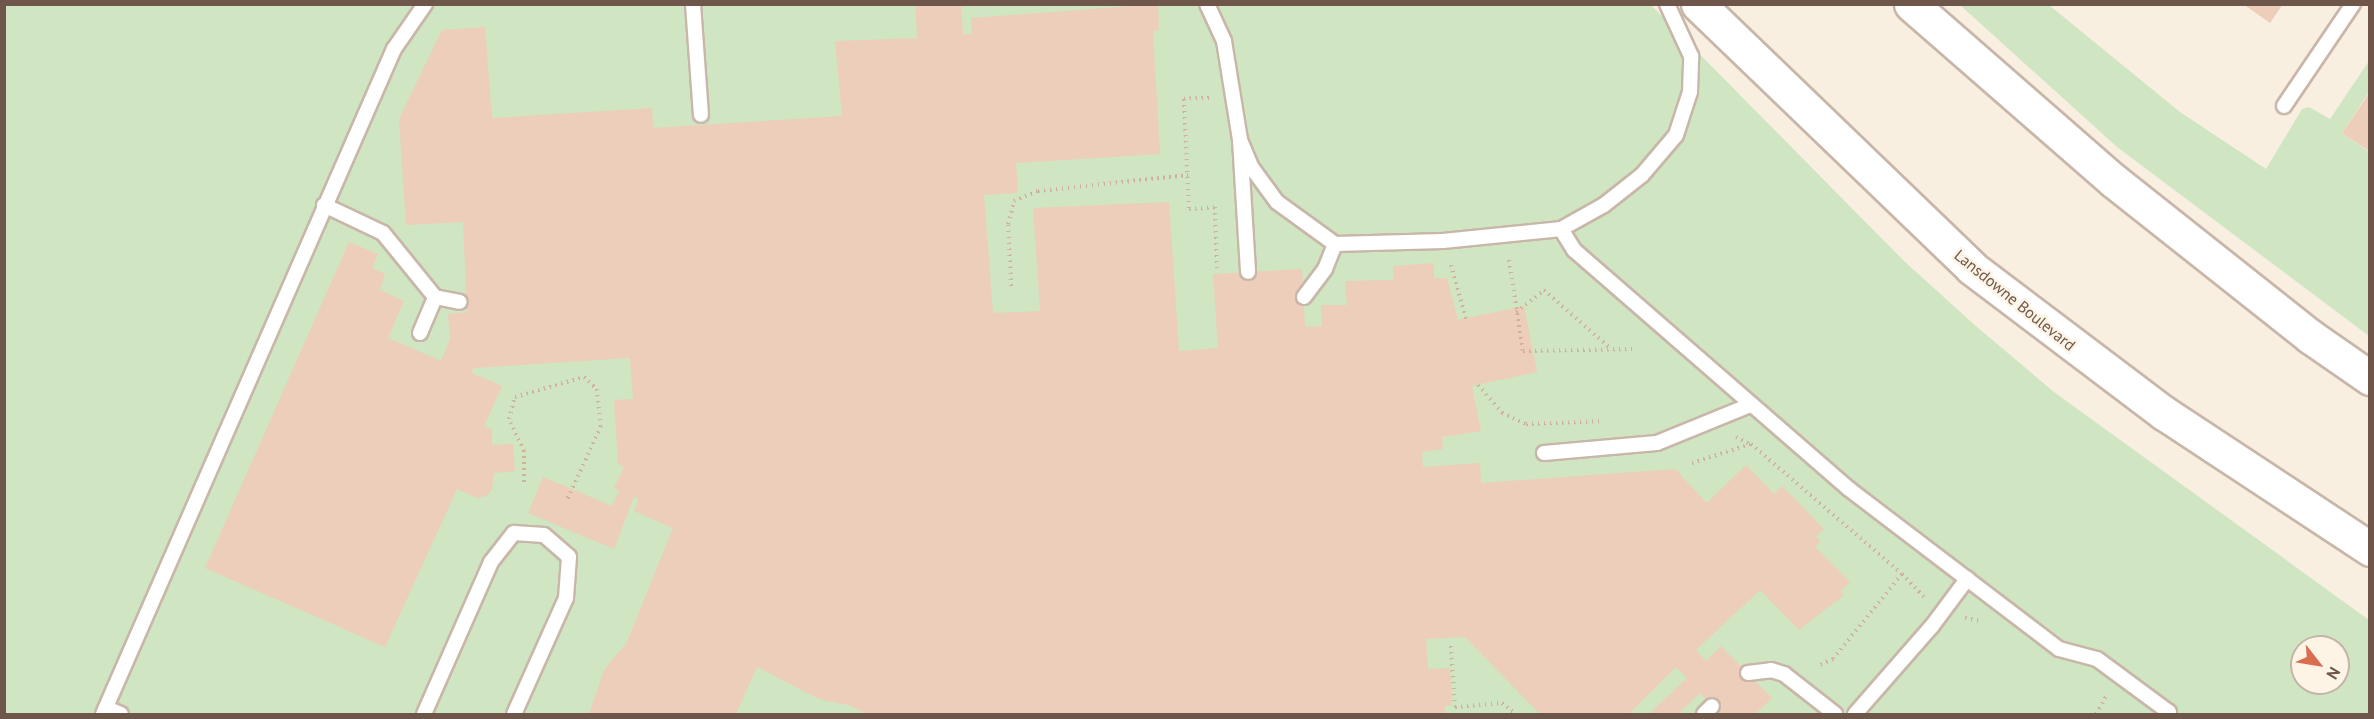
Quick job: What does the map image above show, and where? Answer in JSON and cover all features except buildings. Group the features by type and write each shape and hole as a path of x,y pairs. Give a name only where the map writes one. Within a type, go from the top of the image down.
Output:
{"main road":[{"name":"Lansdowne Boulevard","path":"1698,4 1972,268 2164,413 2370,549"},
{"path":"1911,4 2114,181 2311,337 2370,378"}],"lane":[{"path":"121,714 105,711 393,49 424,4"},
{"path":"693,4 701,115"},
{"path":"1207,4 1224,41 1240,140 1248,272"},
{"path":"1240,140 1252,168 1277,202 1335,244 1476,239 1561,229 1604,205 1642,175 1676,135 1690,92 1691,56 1667,4"},
{"path":"2284,106 2353,4"},
{"path":"324,205 383,233 435,297 460,302"},
{"path":"1561,229 1574,250 1849,489 2060,649 2097,659 2167,714"},
{"path":"1304,297 1324,269 1335,244"},
{"path":"420,333 435,297"},
{"path":"1544,453 1657,443 1750,405"},
{"path":"424,714 491,562 513,533 544,535 569,556 566,598 514,714"},
{"path":"1855,714 1926,634 1967,579"},
{"path":"1748,673 1771,670 1784,674 1835,714"}],"path":[{"path":"1210,88 1213,98 1184,99 1189,208 1215,207 1217,268"},
{"path":"1011,286 1008,224 1014,201 1038,191 1188,175"},
{"path":"1444,260 1453,266 1466,319"},
{"path":"1516,260 1506,260 1523,351 1632,349"},
{"path":"1516,312 1544,290 1612,350"},
{"path":"524,482 524,451 509,419 515,397 584,377 597,389 601,426 567,500"},
{"path":"1692,463 1751,444 1902,574 1833,659 1818,667 1809,662"},
{"path":"1451,646 1455,707 1502,703 1516,714"}],"green space":[{"path":"4,5 1651,5 1905,262 1977,327 2054,392 2369,620 2369,714 5,714"},
{"path":"1960,5 2049,5 2180,112 2266,169 2302,109 2309,107 2330,119 2369,61 2369,92 2342,133 2369,152 2369,336 2117,147"}]}
